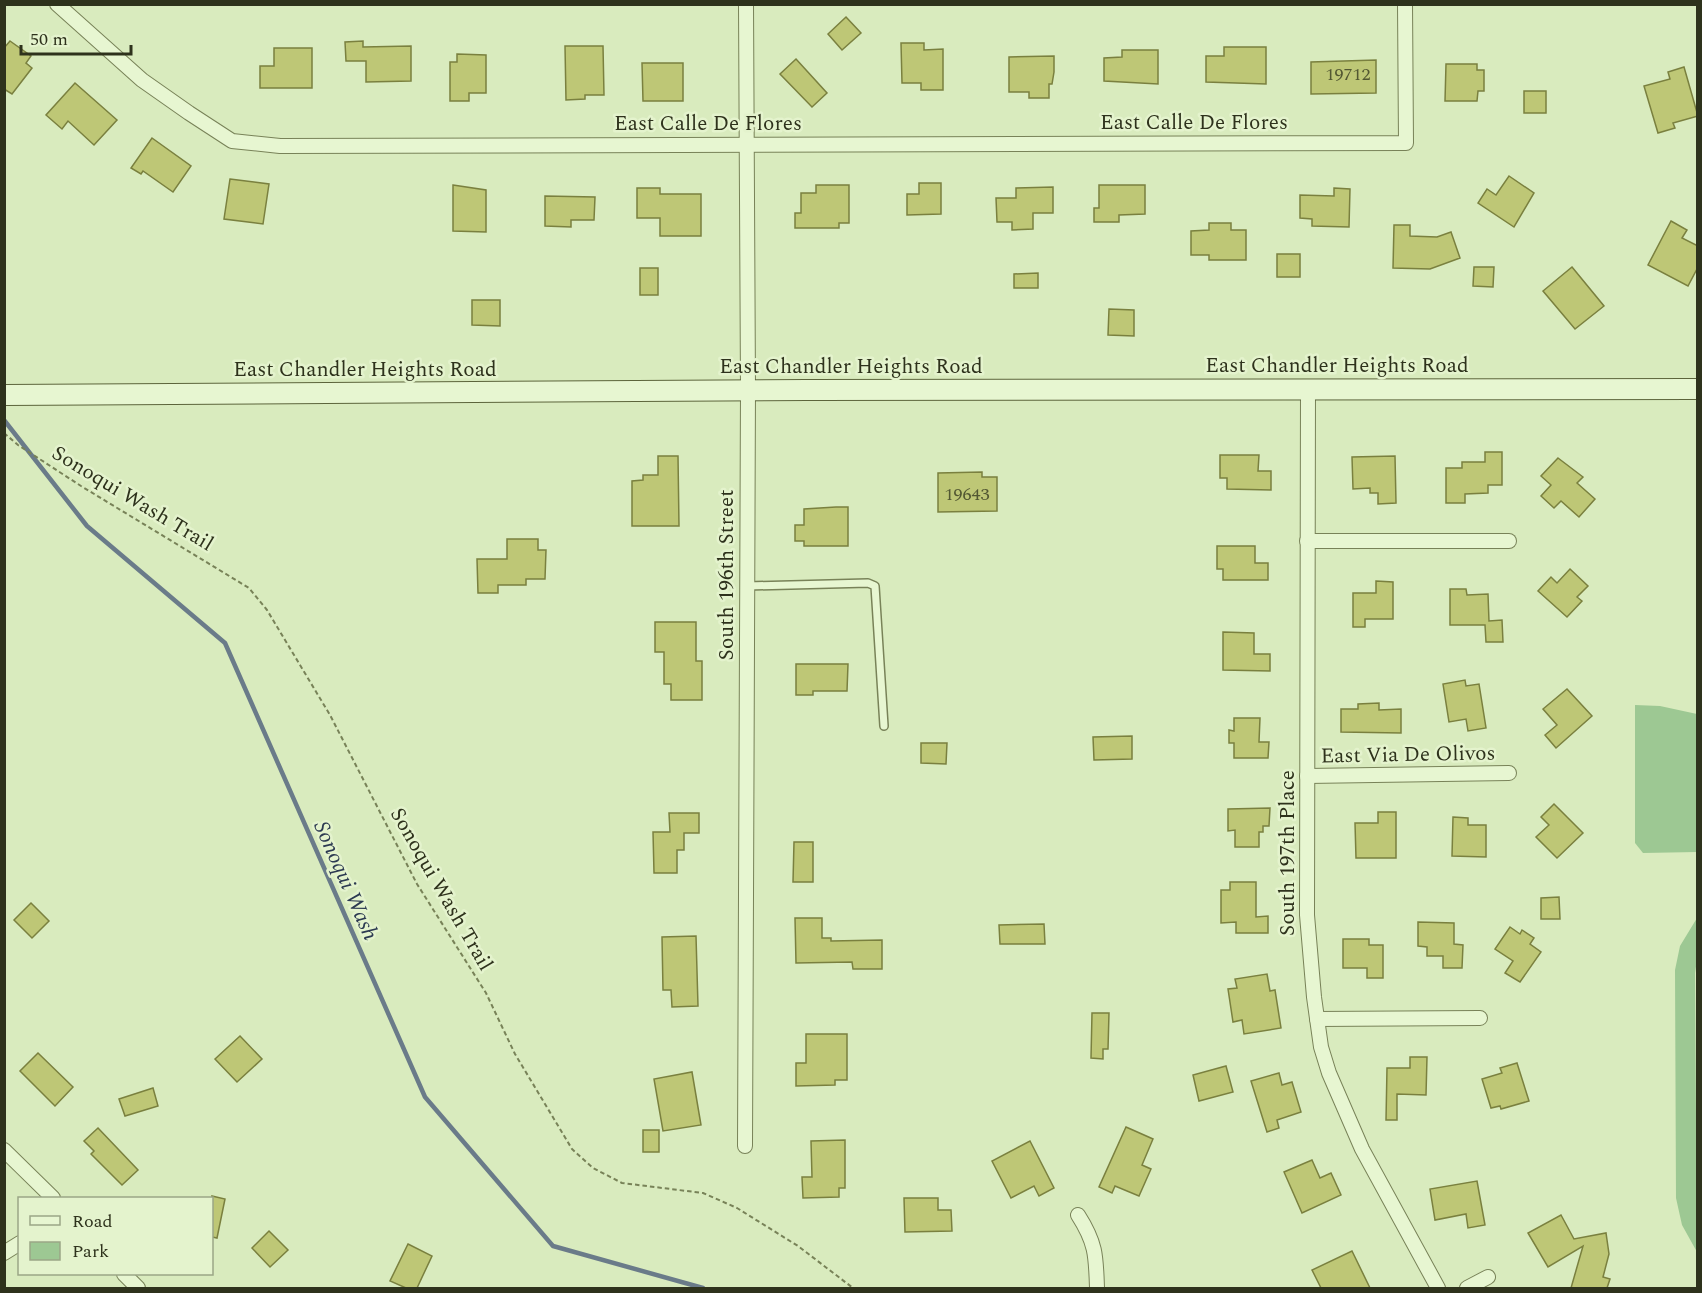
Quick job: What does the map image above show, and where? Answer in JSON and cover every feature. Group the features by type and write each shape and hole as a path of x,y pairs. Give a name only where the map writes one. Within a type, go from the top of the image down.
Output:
{"main road":[{"name":"East Chandler Heights Road","path":"4,395 748,390 1698,389"}],"street":[{"name":"East Calle De Flores","path":"57,4 142,80 232,141 280,147 1406,143 1405,4"},
{"name":"South 196th Street","path":"745,1146 748,390 746,4"},
{"name":"South 197th Place","path":"1308,389 1307,915 1321,1047 1344,1111 1438,1288"},
{"path":"1308,541 1509,541"},
{"name":"East Via De Olivos","path":"1308,776 1509,774"},
{"path":"1317,1018 1480,1018"},
{"path":"4,1150 52,1197"},
{"path":"1078,1215 1092,1238 1096,1252 1097,1288"},
{"path":"4,1253 18,1244"},
{"path":"125,1275 138,1288"},
{"path":"1467,1288 1488,1277"}],"lane":[{"path":"747,585 868,583 875,585 884,726"}],"path":[{"name":"Sonoqui Wash Trail","path":"4,433 18,446 249,588 267,610 330,715 417,884 486,993 515,1054 572,1149 593,1168 622,1184 703,1193 737,1208 798,1246 853,1288"}],"green space":[{"path":"1635,705 1660,706 1697,714 1697,852 1643,853 1635,843"},
{"path":"1697,918 1695,973 1697,1252 1682,1225 1676,1198 1675,970 1680,946"}],"building":[{"path":"846,17 861,33 842,50 828,34"},
{"path":"10,41 31,56 26,63 32,68 12,94 4,89 4,48"},
{"path":"363,41 363,47 411,46 411,81 366,82 366,61 346,61 345,42"},
{"path":"901,43 924,43 924,50 943,49 943,90 921,90 921,83 902,83"},
{"path":"565,46 603,46 604,95 585,95 585,99 566,100"},
{"path":"1224,47 1266,47 1266,84 1206,82 1206,56 1224,56"},
{"path":"274,48 312,48 312,88 260,88 260,66 274,66"},
{"path":"1122,50 1158,50 1158,84 1104,81 1104,58 1122,57"},
{"path":"457,54 486,55 486,93 469,93 469,101 450,101 450,62 457,62"},
{"path":"1054,56 1054,72 1052,84 1049,84 1049,98 1029,98 1029,92 1009,92 1009,57"},
{"path":"796,59 827,93 812,107 780,74"},
{"path":"1376,60 1376,93 1311,94 1311,62"},
{"path":"642,63 683,63 683,101 643,101"},
{"path":"1446,64 1477,64 1477,70 1484,70 1484,91 1478,91 1477,101 1445,101"},
{"path":"1684,67 1698,116 1673,123 1675,128 1658,133 1644,86 1670,79 1668,72"},
{"path":"75,83 117,120 94,145 68,121 62,129 46,115"},
{"path":"1524,91 1546,91 1546,113 1524,113"},
{"path":"152,138 191,166 173,192 143,171 141,174 131,168"},
{"path":"1509,176 1534,193 1514,227 1478,203 1487,189 1496,195"},
{"path":"230,179 269,184 263,224 224,219"},
{"path":"919,183 941,183 941,214 907,215 907,194 919,194"},
{"path":"453,185 486,190 486,232 453,231"},
{"path":"816,185 849,185 849,223 839,223 839,228 795,228 795,213 801,213 801,193 816,193"},
{"path":"1099,185 1145,185 1145,214 1119,215 1119,222 1094,222 1094,208 1099,208"},
{"path":"1053,187 1053,213 1033,213 1033,229 1012,230 1012,222 997,222 996,198 1016,198 1016,188"},
{"path":"637,188 660,188 660,194 701,194 701,236 660,236 660,218 637,218"},
{"path":"1334,188 1350,189 1349,227 1312,226 1312,219 1300,218 1300,195 1334,196"},
{"path":"545,196 595,197 594,220 571,220 571,227 545,226"},
{"path":"1671,221 1687,230 1682,238 1698,246 1698,267 1688,286 1648,265"},
{"path":"1209,223 1231,223 1231,230 1246,230 1246,260 1209,260 1209,255 1191,255 1191,231 1209,230"},
{"path":"1394,225 1410,225 1410,236 1437,237 1451,232 1460,258 1430,269 1393,268"},
{"path":"1277,254 1300,254 1300,277 1277,277"},
{"path":"1474,267 1494,267 1493,287 1473,286"},
{"path":"1572,267 1604,306 1575,329 1543,291"},
{"path":"640,268 658,268 658,295 640,295"},
{"path":"1038,273 1038,288 1014,288 1014,274"},
{"path":"472,300 500,300 500,326 472,325"},
{"path":"1109,309 1134,310 1134,336 1108,335"},
{"path":"1485,452 1502,452 1502,485 1488,485 1488,493 1465,494 1465,503 1446,503 1446,468 1462,468 1462,462 1485,462"},
{"path":"1220,455 1259,455 1258,471 1271,471 1271,490 1227,489 1227,478 1220,478"},
{"path":"658,456 678,456 679,526 632,526 632,481 643,480 643,475 658,475"},
{"path":"1395,456 1396,503 1378,504 1378,493 1370,493 1370,488 1353,489 1352,457"},
{"path":"1558,458 1583,477 1577,483 1595,499 1579,517 1561,501 1554,508 1541,496 1551,485 1541,476"},
{"path":"982,472 982,477 997,477 997,511 938,512 938,473"},
{"path":"848,507 848,546 804,546 804,541 795,541 795,525 804,525 804,509"},
{"path":"507,539 538,539 538,550 546,550 545,579 526,579 526,585 498,585 498,593 478,593 477,559 507,559"},
{"path":"1217,546 1255,546 1255,563 1268,563 1268,580 1223,580 1223,569 1217,569"},
{"path":"1570,569 1588,586 1577,597 1582,601 1567,617 1538,591 1551,577 1557,583"},
{"path":"1376,581 1393,582 1393,619 1365,619 1365,627 1353,627 1353,593 1376,593"},
{"path":"1450,589 1466,589 1467,595 1488,594 1489,621 1502,620 1503,642 1486,642 1485,625 1450,625"},
{"path":"655,622 696,622 696,661 702,661 702,700 671,700 671,684 664,684 664,652 655,652"},
{"path":"1223,632 1254,633 1254,654 1270,654 1270,671 1223,670"},
{"path":"796,664 848,664 847,691 813,691 813,695 796,695"},
{"path":"1465,680 1466,686 1479,684 1486,728 1468,731 1466,719 1449,722 1443,684"},
{"path":"1567,689 1592,716 1556,748 1545,735 1557,725 1543,709"},
{"path":"1379,703 1379,710 1401,709 1401,733 1341,732 1341,709 1358,709 1358,704"},
{"path":"1234,718 1260,718 1259,742 1269,742 1268,758 1234,758 1234,743 1229,743 1229,730 1234,731"},
{"path":"1132,736 1132,759 1094,760 1093,737"},
{"path":"921,743 947,743 946,764 921,763"},
{"path":"1554,804 1583,833 1557,858 1536,837 1549,825 1541,817"},
{"path":"1270,808 1269,826 1263,826 1263,832 1259,832 1259,847 1235,847 1235,830 1228,831 1228,809"},
{"path":"1378,812 1396,812 1396,858 1356,858 1355,823 1378,823"},
{"path":"669,813 699,813 699,833 684,833 684,850 677,850 677,873 654,873 653,832 670,832"},
{"path":"1453,817 1468,818 1468,825 1486,825 1486,857 1452,856"},
{"path":"794,842 813,842 813,882 793,882"},
{"path":"1230,882 1256,882 1256,917 1268,916 1268,933 1236,933 1236,922 1221,923 1221,890 1230,890"},
{"path":"1559,897 1560,919 1541,919 1541,898"},
{"path":"31,903 49,921 32,938 14,920"},
{"path":"795,918 822,918 822,938 831,938 831,941 882,940 882,969 853,969 852,962 796,963"},
{"path":"1418,922 1454,923 1454,944 1463,945 1462,968 1443,968 1443,956 1427,956 1427,947 1418,946"},
{"path":"1044,924 1045,944 1000,944 999,925"},
{"path":"1510,927 1520,934 1522,930 1534,938 1530,944 1541,952 1520,982 1505,973 1513,961 1495,949"},
{"path":"696,936 698,1006 672,1007 671,990 663,990 662,937"},
{"path":"1343,939 1369,939 1369,945 1383,945 1383,978 1367,978 1367,968 1343,968"},
{"path":"1267,974 1270,991 1275,990 1281,1028 1244,1034 1242,1020 1233,1022 1228,989 1237,988 1235,979"},
{"path":"1092,1013 1109,1013 1108,1049 1103,1049 1103,1059 1091,1058"},
{"path":"806,1034 847,1034 847,1080 835,1080 835,1085 796,1086 796,1063 806,1063"},
{"path":"240,1036 262,1059 237,1082 215,1059"},
{"path":"38,1053 73,1087 55,1106 20,1071"},
{"path":"1410,1057 1427,1057 1426,1095 1397,1094 1397,1120 1386,1120 1387,1068 1410,1068"},
{"path":"1517,1063 1529,1101 1501,1109 1500,1106 1491,1108 1482,1079 1502,1073 1500,1068"},
{"path":"1226,1066 1233,1092 1199,1101 1193,1075"},
{"path":"692,1072 701,1125 663,1131 654,1079"},
{"path":"1279,1073 1282,1085 1292,1082 1301,1112 1277,1120 1279,1128 1267,1132 1251,1081"},
{"path":"153,1088 158,1106 125,1116 119,1099"},
{"path":"1126,1127 1153,1139 1142,1165 1151,1169 1139,1196 1115,1186 1112,1193 1099,1187"},
{"path":"98,1128 138,1170 122,1185 91,1154 94,1151 84,1141"},
{"path":"643,1130 659,1130 659,1152 643,1152"},
{"path":"845,1140 845,1188 839,1188 839,1197 803,1198 802,1177 812,1177 811,1141"},
{"path":"1030,1141 1054,1188 1039,1196 1034,1186 1011,1198 992,1161"},
{"path":"1312,1160 1320,1178 1331,1173 1341,1195 1302,1213 1284,1172"},
{"path":"1477,1181 1485,1225 1468,1228 1466,1214 1435,1220 1430,1189"},
{"path":"212,1197 225,1199 217,1238 213,1237"},
{"path":"904,1198 938,1198 938,1210 951,1210 952,1231 905,1232"},
{"path":"1561,1215 1574,1239 1606,1233 1609,1254 1603,1277 1610,1279 1607,1288 1571,1288 1583,1246 1548,1267 1528,1233"},
{"path":"269,1231 288,1250 270,1267 252,1248"},
{"path":"408,1244 432,1256 417,1288 406,1288 390,1281"},
{"path":"1352,1251 1370,1288 1321,1288 1312,1270"}],"waterway":[{"name":"Sonoqui Wash","path":"4,420 87,526 225,643 425,1097 553,1246 703,1288"}]}
